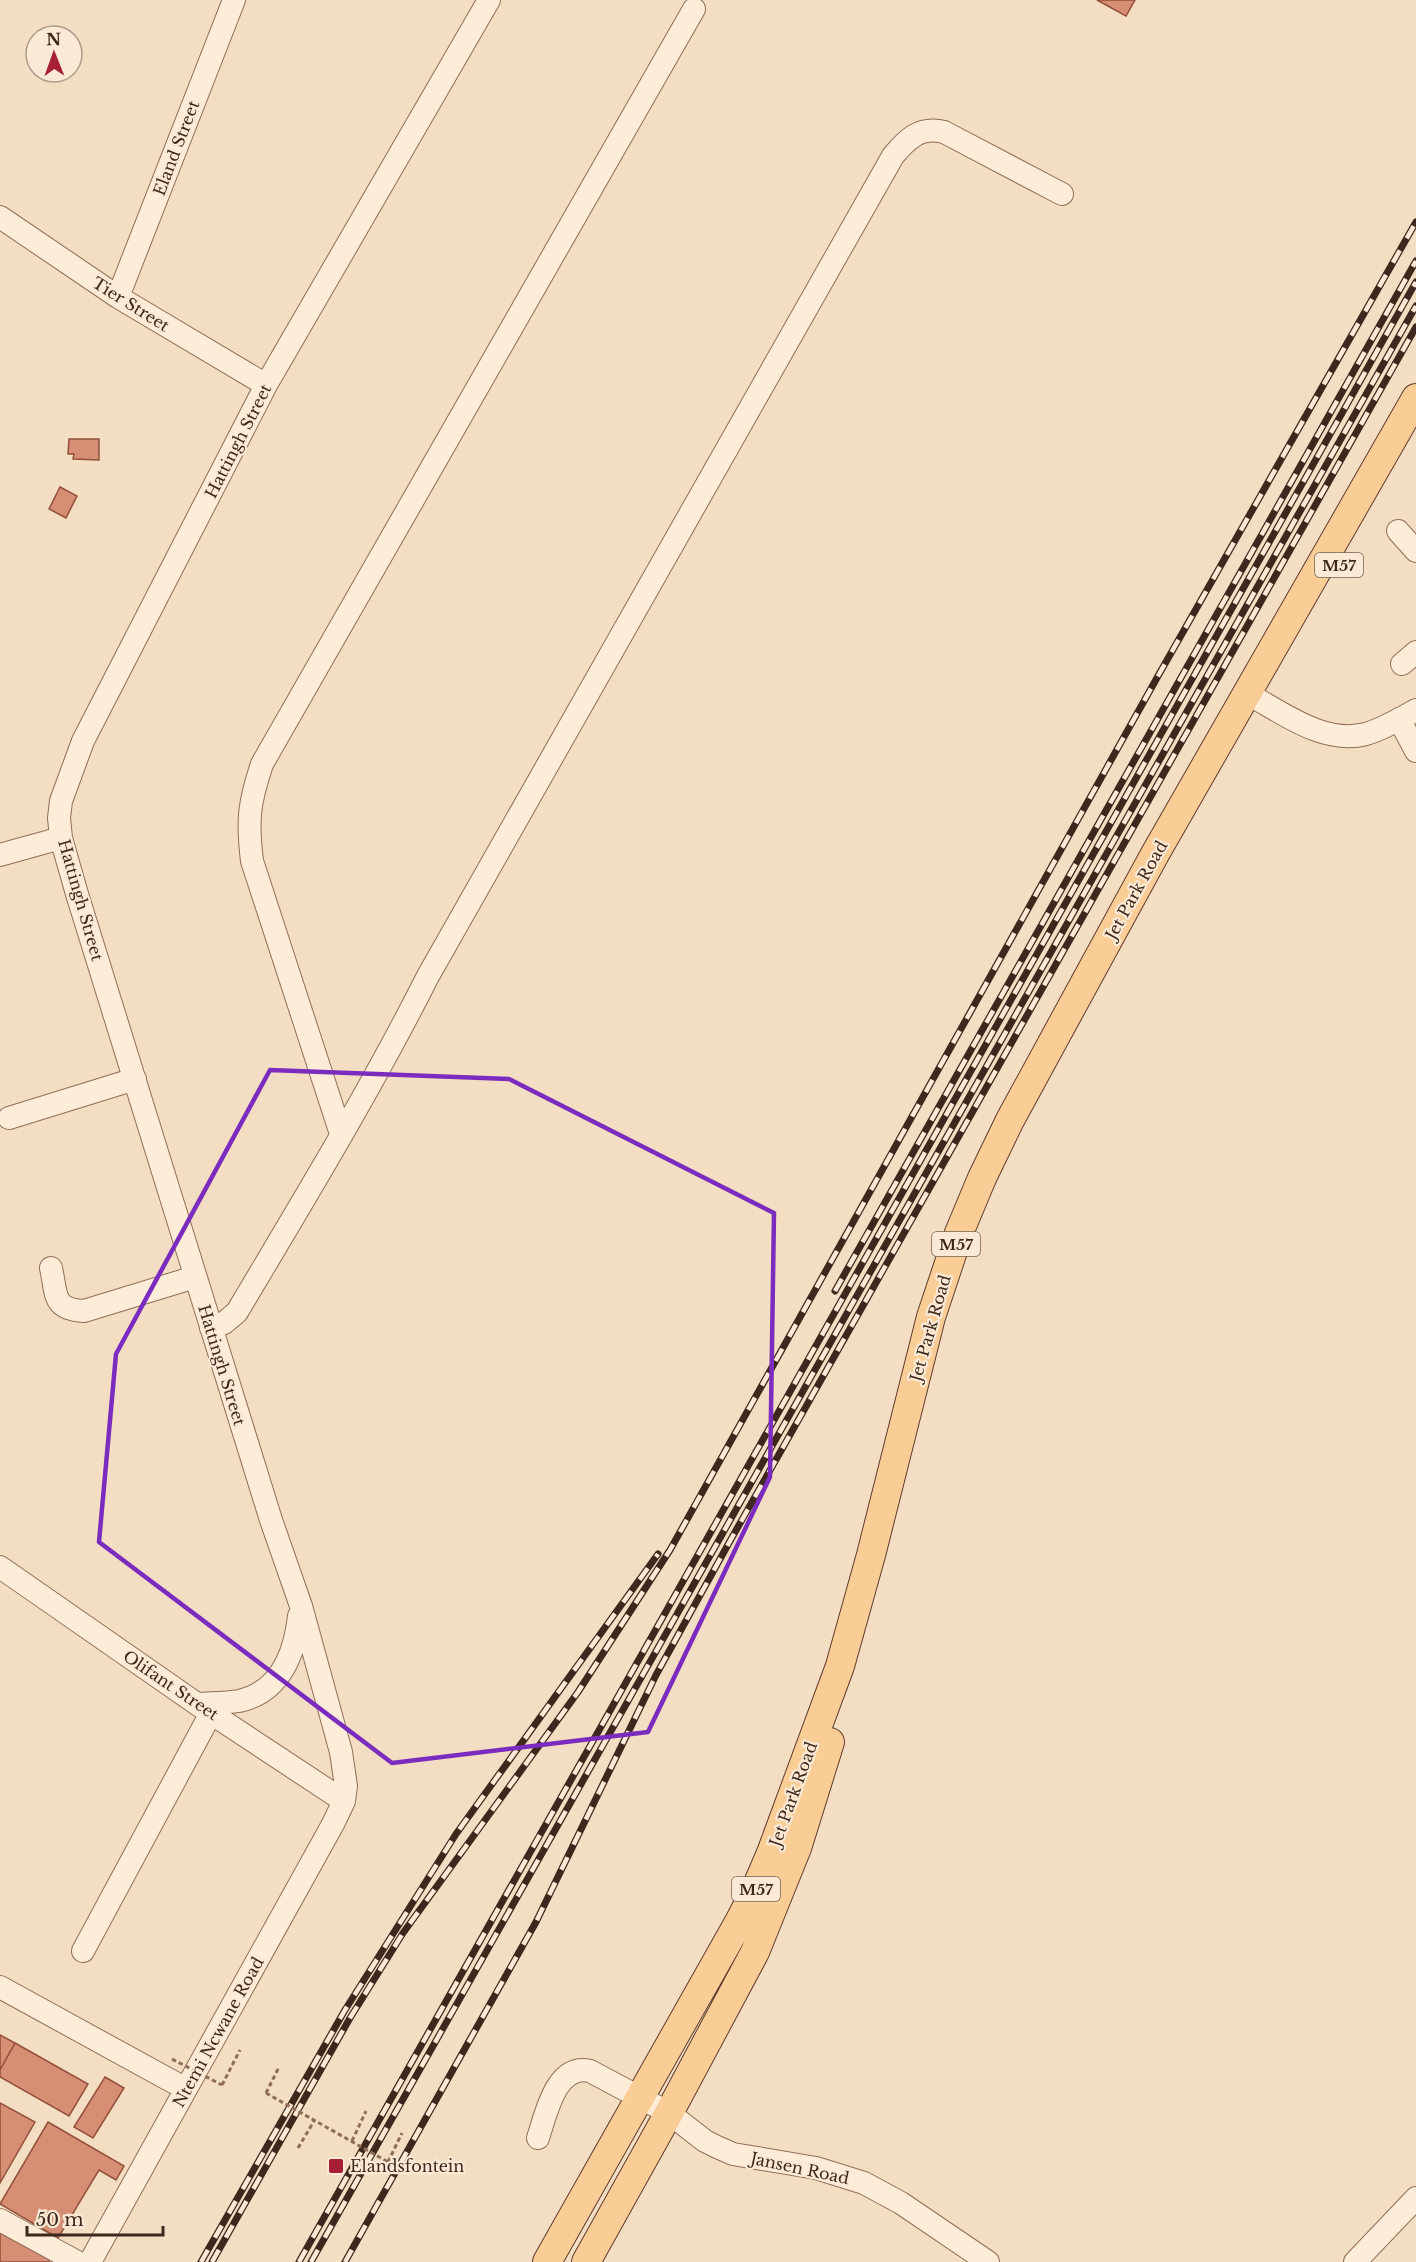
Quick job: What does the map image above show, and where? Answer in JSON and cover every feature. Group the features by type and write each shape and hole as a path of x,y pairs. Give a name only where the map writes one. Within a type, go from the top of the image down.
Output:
{"main road":[{"name":"Jet Park Road","path":"586,2262 755,1952 806,1825 854,1661 950,1302 993,1182 1022,1121 1168,859 1416,398"},
{"name":"Jet Park Road","path":"547,2262 753,1895 774,1845 840,1666 871,1556 931,1317 959,1233 982,1178 1010,1120 1254,697 1416,428"}],"street":[{"name":"Eland Street","path":"118,297 234,0"},
{"name":"Hattingh Street","path":"344,1801 346,1786 341,1752 301,1605 271,1520 210,1328 77,894 59,818 61,801 83,741 267,385 489,0"},
{"path":"341,1134 252,861 248,828 251,795 262,764 694,9"},
{"path":"210,1328 224,1323 237,1311 341,1134 893,156 903,143 914,135 933,129 944,132 1062,194"},
{"name":"Tier Street","path":"0,217 118,297 267,385"},
{"path":"1398,531 1416,551"},
{"path":"1254,697 1330,736 1366,734 1407,715 1416,751"},
{"path":"0,855 62,838"},
{"path":"9,1118 135,1078"},
{"path":"51,1268 58,1302 65,1309 84,1311 195,1277"},
{"name":"Olifant Street","path":"0,1567 204,1708 344,1801"},
{"path":"83,1952 204,1708 254,1696 282,1672 292,1654 297,1637 301,1605"},
{"name":"Ntemi Ncwane Road","path":"90,2262 344,1801"},
{"path":"0,1987 186,2089"},
{"name":"Jansen Road","path":"538,2138 550,2103 562,2080 577,2070 590,2072 669,2113 705,2141 733,2154 816,2168 864,2183 901,2203 988,2262"},
{"path":"1355,2262 1416,2198"},
{"path":"1372,2262 1416,2216"},
{"path":"0,2220 77,2262"}],"path":[{"path":"172,2059 222,2085 240,2050"},
{"path":"279,2067 266,2093 388,2162 402,2133"},
{"path":"352,2141 366,2111"},
{"path":"298,2148 315,2121"}],"highlighted area":[{"path":"270,1070 509,1079 774,1213 770,1477 648,1732 392,1763 99,1542 116,1354"}],"building":[{"path":"1097,0 1135,0 1126,16"},
{"path":"69,439 99,439 99,460 73,459 74,454 68,454"},
{"path":"60,487 77,496 66,518 49,509"},
{"path":"0,2035 15,2043 0,2070"},
{"path":"15,2043 88,2084 69,2116 0,2077 0,2070"},
{"path":"105,2077 124,2088 93,2138 74,2127"},
{"path":"0,2103 35,2122 0,2183"},
{"path":"48,2122 124,2166 116,2180 99,2170 58,2238 0,2204"},
{"path":"0,2231 50,2260 49,2262 0,2262"}],"railway":[{"path":"212,2262 350,2018 403,1933 578,1692 670,1550 1158,676 1416,222"},
{"path":"835,1291 1416,261"},
{"path":"299,2262 1416,282"},
{"path":"311,2262 1416,306"},
{"path":"345,2262 536,1922 656,1675 730,1541 1416,327"},
{"path":"201,2262 345,2010 456,1834 658,1554"}],"place":[{"name":"Elandsfontein","path":"336,2166"}]}
